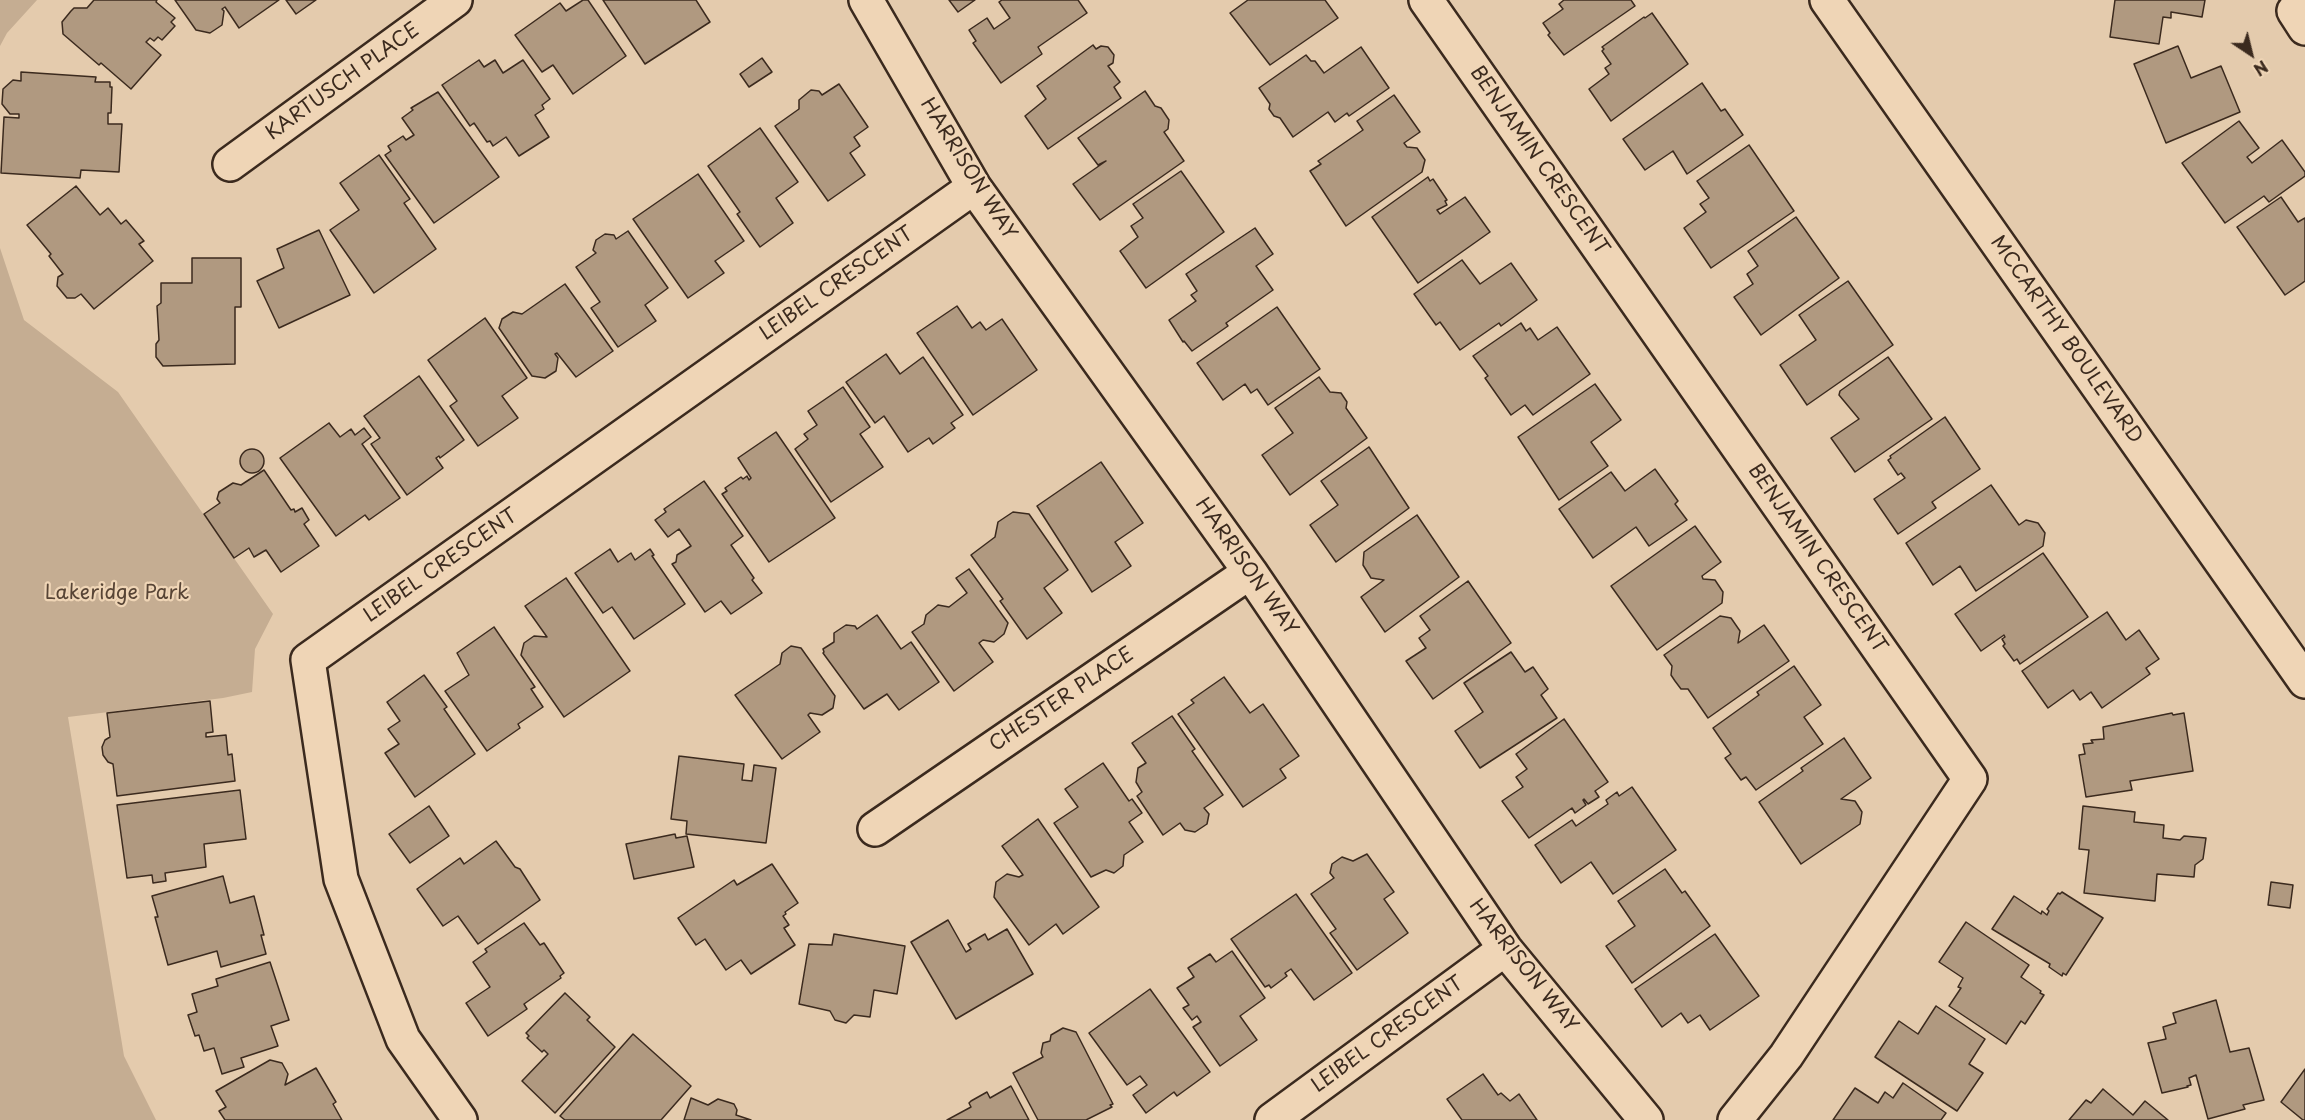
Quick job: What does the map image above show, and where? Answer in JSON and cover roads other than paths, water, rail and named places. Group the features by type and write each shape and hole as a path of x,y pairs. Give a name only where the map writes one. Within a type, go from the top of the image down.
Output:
{"street":[{"name":"KARTUSCH PLACE","path":"230,164 455,0"},
{"name":"HARRISON WAY","path":"866,0 974,186 1250,572 1504,949 1646,1120"},
{"name":"BENJAMIN CRESCENT","path":"1426,0 1970,779 1786,1056 1735,1120"},
{"name":"MCCARTHY BOULEVARD","path":"1827,0 2305,681"},
{"path":"2305,3 2294,11 2305,28"},
{"name":"LEIBEL CRESCENT","path":"460,1120 403,1039 341,879 308,660 974,186"},
{"name":"CHESTER PLACE","path":"875,829 1250,572"},
{"name":"LEIBEL CRESCENT","path":"1272,1120 1504,949"}],"park label":[{"name":"Lakeridge Park","path":"117,593"}]}
